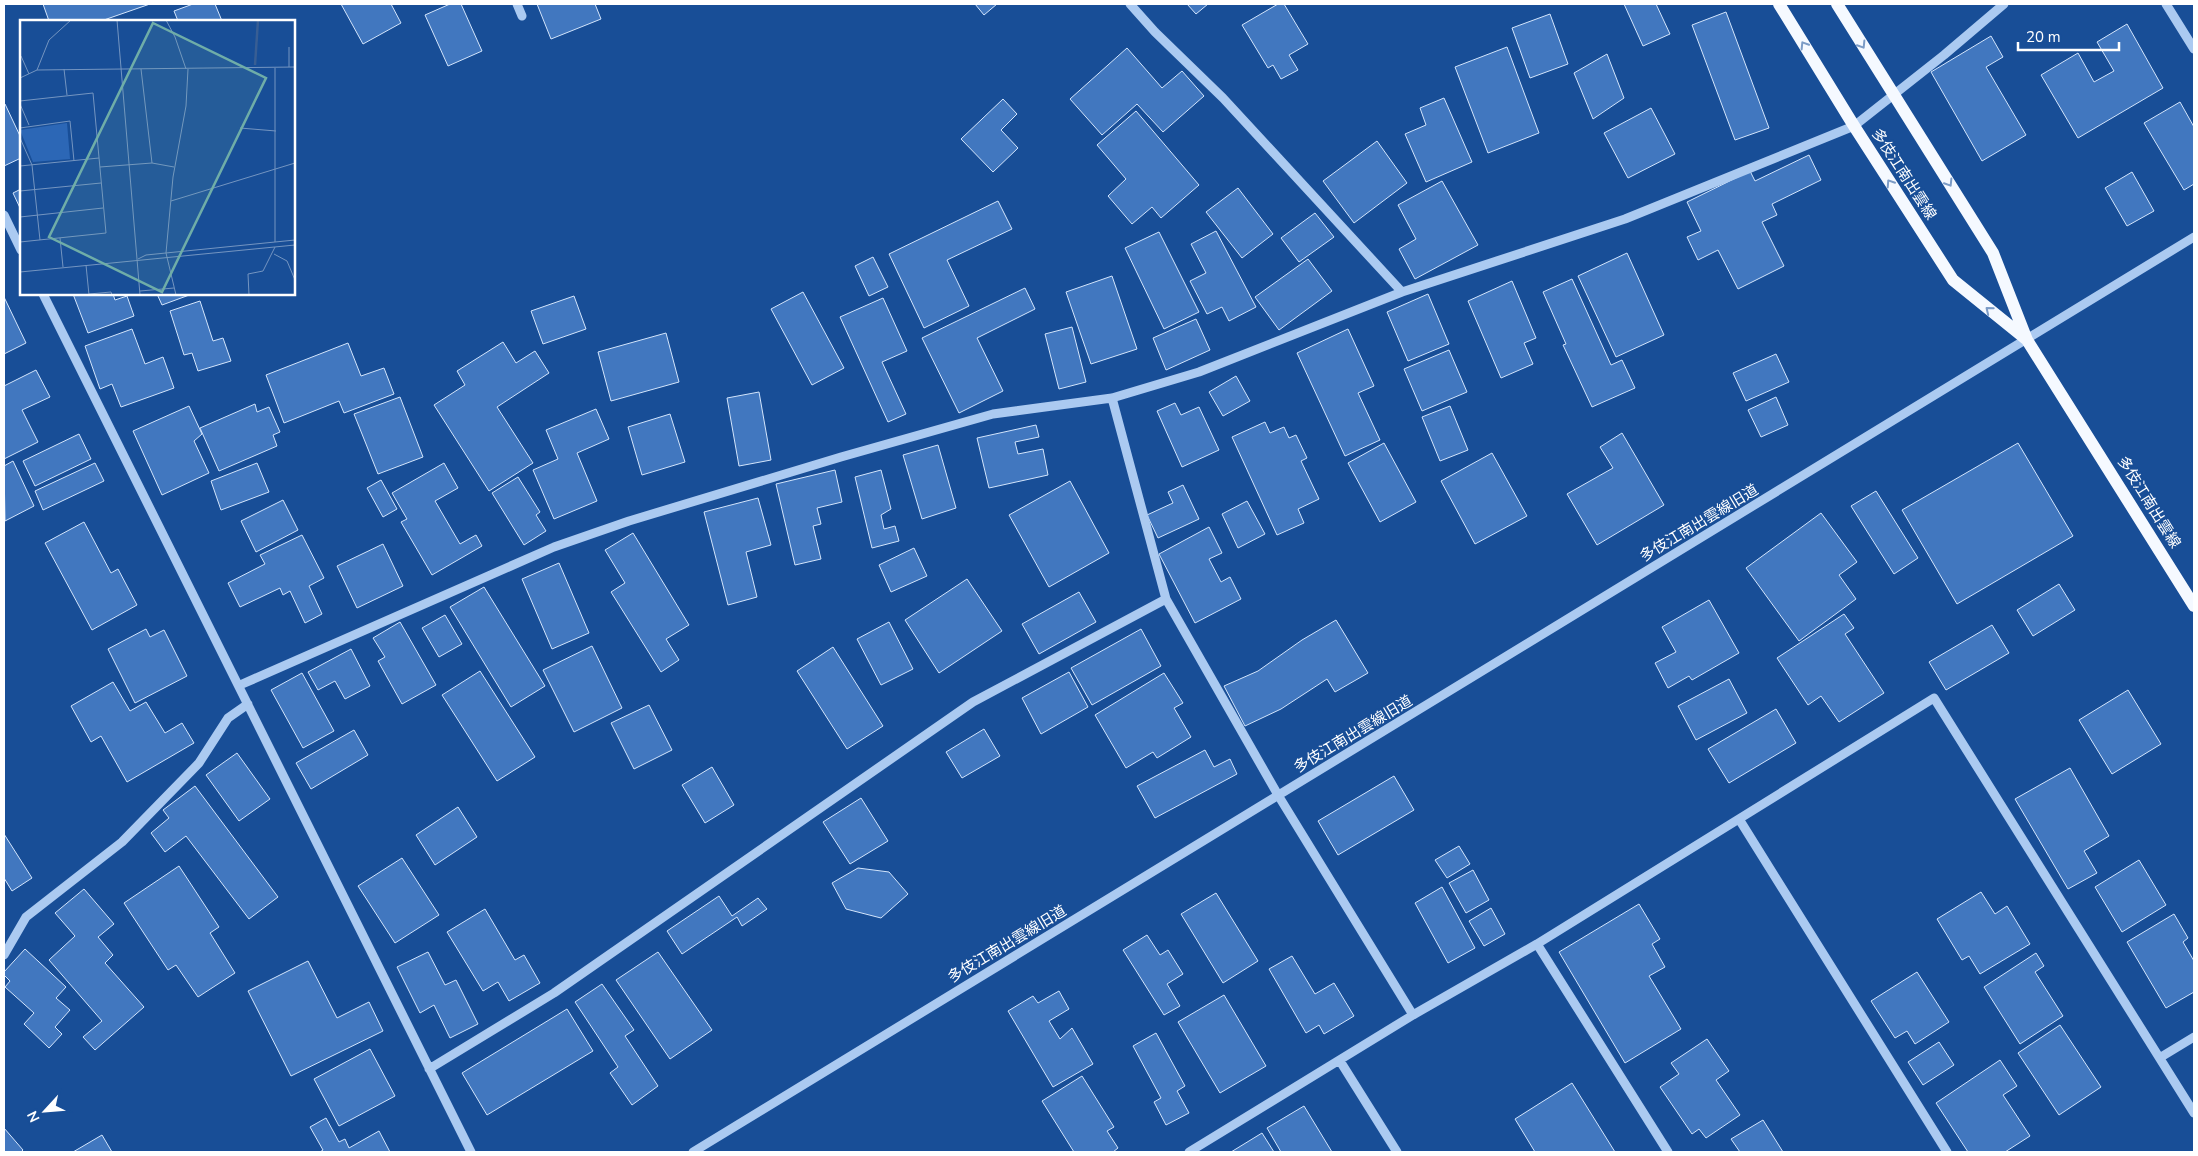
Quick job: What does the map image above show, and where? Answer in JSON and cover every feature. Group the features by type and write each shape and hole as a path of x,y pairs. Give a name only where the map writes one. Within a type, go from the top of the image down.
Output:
{"main road":[{"name":"多伎江南出雲線","path":"1779,4 1854,126 1953,280 2028,340"},
{"name":"多伎江南出雲線","path":"1836,4 1993,253 2028,340 2194,606"}],"street":[{"path":"517,4 522,16"},
{"path":"1130,4 1155,32 1230,105 1402,292"},
{"path":"240,685 554,547 629,521 841,457 993,414 1112,398 1199,372 1402,292 1625,219 1854,126 2004,4"},
{"path":"2168,4 2194,49"},
{"path":"4,214 20,248"},
{"name":"多伎江南出雲線旧道","path":"693,1152 2028,340 2194,237"},
{"path":"44,295 240,685 471,1152"},
{"path":"1112,398 1166,599 1278,795 1413,1015"},
{"path":"429,1069 554,993 973,702 1166,599"},
{"path":"1189,1152 1413,1015 1537,944 1740,820 1934,698 2161,1057 2194,1114"},
{"path":"4,955 26,917 122,842 199,762 228,718 248,704"},
{"path":"1740,820 1947,1152"},
{"path":"1537,944 1668,1152"},
{"path":"2161,1057 2194,1037"},
{"path":"1340,1061 1397,1152"}],"building":[{"path":"43,4 150,4 104,20 49,20"},
{"path":"193,4 215,4 222,20 178,20 174,11"},
{"path":"341,4 391,4 401,23 363,44"},
{"path":"450,4 461,4 482,51 448,66 425,15"},
{"path":"537,4 595,4 601,19 551,39"},
{"path":"975,4 997,4 984,15"},
{"path":"1187,4 1208,4 1196,14"},
{"path":"1278,4 1284,4 1308,44 1289,55 1298,70 1281,79 1273,65 1268,68 1242,25"},
{"path":"1624,4 1656,4 1670,34 1643,46"},
{"path":"1726,12 1769,128 1735,140 1692,25"},
{"path":"1550,14 1568,64 1530,78 1512,28"},
{"path":"2127,24 2163,88 2078,138 2041,75 2078,53 2094,82 2114,71 2097,42"},
{"path":"1991,36 2003,57 1986,67 2026,135 1982,161 1931,72"},
{"path":"1507,47 1539,133 1488,153 1455,67"},
{"path":"1127,48 1162,88 1182,71 1204,96 1163,132 1137,104 1102,135 1070,99"},
{"path":"1607,54 1624,98 1593,119 1574,73"},
{"path":"1444,98 1472,162 1426,182 1405,134 1426,125 1420,108"},
{"path":"1003,99 1017,114 1001,130 1018,148 993,172 961,139"},
{"path":"2180,102 2194,127 2194,184 2184,190 2144,123"},
{"path":"5,104 20,136 20,158 4,166"},
{"path":"1651,108 1675,154 1628,178 1604,133"},
{"path":"1136,111 1199,185 1161,218 1152,207 1132,224 1108,196 1126,179 1097,145"},
{"path":"1377,141 1407,183 1354,223 1323,181"},
{"path":"1809,155 1821,180 1772,204 1777,215 1762,222 1784,266 1738,289 1718,250 1698,260 1687,237 1701,231 1687,202 1750,171 1755,181"},
{"path":"2132,172 2154,211 2127,226 2105,188"},
{"path":"1442,181 1478,245 1415,279 1399,249 1416,239 1398,205"},
{"path":"1238,188 1273,234 1242,258 1206,212"},
{"path":"20,190 20,208 13,193"},
{"path":"998,201 1012,229 947,260 969,306 924,328 889,254"},
{"path":"1315,213 1334,237 1299,262 1281,238"},
{"path":"1216,231 1256,307 1229,321 1222,307 1207,314 1190,281 1206,273 1191,244"},
{"path":"1159,232 1199,312 1164,329 1125,248"},
{"path":"1627,253 1664,335 1616,357 1578,276"},
{"path":"873,257 888,287 869,296 855,266"},
{"path":"1308,259 1332,291 1279,330 1255,297"},
{"path":"1112,276 1137,349 1091,364 1066,292"},
{"path":"1572,279 1611,365 1622,360 1635,388 1592,407 1563,345 1566,344 1543,292"},
{"path":"1512,281 1536,338 1524,343 1533,364 1501,378 1468,301"},
{"path":"1025,288 1035,309 977,338 1003,391 959,413 922,338"},
{"path":"803,292 844,368 812,385 771,309"},
{"path":"1428,294 1449,344 1408,361 1387,312"},
{"path":"73,295 113,295 115,300 127,296 134,316 88,333"},
{"path":"157,295 189,295 162,305"},
{"path":"574,296 586,329 543,344 531,311"},
{"path":"4,297 26,343 4,354"},
{"path":"883,298 907,351 882,362 906,414 888,422 840,317"},
{"path":"200,301 213,341 223,338 231,361 198,371 192,353 184,355 170,311"},
{"path":"1196,319 1210,350 1166,370 1153,338"},
{"path":"1072,327 1086,382 1059,389 1045,334"},
{"path":"132,329 145,364 163,357 174,388 121,407 112,384 100,389 85,346"},
{"path":"1348,329 1374,386 1358,393 1380,440 1345,456 1297,353"},
{"path":"666,333 679,382 611,401 598,352"},
{"path":"503,342 516,363 535,351 549,373 497,407 533,463 489,491 434,405 465,385 457,371"},
{"path":"348,343 361,376 384,368 394,394 344,413 339,401 284,423 266,375"},
{"path":"1449,350 1467,392 1422,411 1404,369"},
{"path":"1776,354 1789,382 1746,401 1733,373"},
{"path":"36,370 50,397 22,410 38,442 4,459 4,386"},
{"path":"1236,376 1250,401 1223,416 1209,392"},
{"path":"759,392 771,460 739,466 727,398"},
{"path":"400,397 423,457 378,474 354,414"},
{"path":"1776,397 1788,425 1761,437 1748,410"},
{"path":"1175,403 1181,415 1199,407 1219,450 1182,467 1157,411"},
{"path":"255,404 257,412 269,407 280,432 273,435 277,446 219,471 200,428"},
{"path":"189,406 202,434 194,441 209,473 162,495 133,431"},
{"path":"1450,406 1468,450 1440,461 1422,417"},
{"path":"596,409 609,439 577,453 597,501 554,519 533,470 558,459 546,430"},
{"path":"670,414 685,462 642,475 628,427"},
{"path":"1265,422 1270,433 1284,427 1289,438 1296,435 1307,458 1301,461 1319,499 1298,509 1304,523 1277,535 1232,437"},
{"path":"1036,425 1039,437 1015,442 1018,454 1043,449 1048,475 989,488 977,438"},
{"path":"1622,433 1664,505 1597,545 1567,494 1613,468 1600,447"},
{"path":"79,434 91,459 35,486 23,461"},
{"path":"1384,443 1416,502 1380,522 1348,463"},
{"path":"2018,443 2073,536 1957,604 1902,510"},
{"path":"938,445 956,508 922,519 903,455"},
{"path":"1492,453 1527,516 1475,544 1441,481"},
{"path":"13,461 34,506 5,521 4,466"},
{"path":"95,463 104,481 43,510 35,491"},
{"path":"257,463 269,492 221,510 211,481"},
{"path":"444,463 458,488 435,501 460,544 476,535 482,546 432,575 401,522 407,519 392,493"},
{"path":"835,470 842,502 817,508 821,524 813,526 821,559 795,565 776,484"},
{"path":"881,470 891,509 881,515 884,529 895,526 899,541 872,548 855,477"},
{"path":"518,477 540,512 536,515 546,531 524,545 492,493"},
{"path":"381,480 397,509 383,517 367,488"},
{"path":"1070,481 1109,553 1049,587 1009,515"},
{"path":"1183,485 1199,519 1158,538 1147,515 1173,503 1168,492"},
{"path":"1876,491 1918,558 1894,574 1851,506"},
{"path":"758,498 771,545 746,552 757,597 728,605 704,512"},
{"path":"283,500 298,530 256,552 241,521"},
{"path":"1247,501 1265,534 1238,548 1222,514"},
{"path":"1821,513 1857,562 1839,575 1856,599 1799,641 1746,568"},
{"path":"84,522 111,573 118,569 137,605 92,630 45,543"},
{"path":"1209,527 1222,553 1209,559 1221,582 1230,577 1241,599 1195,623 1159,554"},
{"path":"633,533 689,625 666,639 679,660 661,672 611,592 625,583 605,550"},
{"path":"302,535 324,578 309,586 322,614 305,623 290,591 283,595 280,588 240,607 228,583 265,564 260,555"},
{"path":"383,544 403,586 357,608 337,566"},
{"path":"914,548 927,576 891,592 879,565"},
{"path":"559,563 589,633 552,649 522,579"},
{"path":"967,579 1002,631 939,673 905,620"},
{"path":"2059,584 2075,610 2033,636 2017,610"},
{"path":"484,587 545,686 511,707 450,607"},
{"path":"1079,592 1096,622 1039,654 1022,624"},
{"path":"1709,600 1739,653 1692,680 1689,676 1668,688 1655,663 1676,652 1662,627"},
{"path":"1844,614 1854,628 1845,634 1884,693 1839,722 1821,696 1808,705 1777,658"},
{"path":"445,615 462,644 439,657 422,628"},
{"path":"1336,620 1368,673 1335,692 1327,679 1281,709 1245,726 1224,686 1258,671 1302,640"},
{"path":"400,622 436,685 402,704 378,661 385,657 373,638"},
{"path":"889,622 913,669 881,685 857,639"},
{"path":"1992,625 2009,653 1946,690 1929,662"},
{"path":"146,629 150,637 164,630 187,676 135,703 108,649"},
{"path":"1141,629 1161,666 1092,705 1071,668"},
{"path":"592,646 622,708 574,732 543,670"},
{"path":"833,647 883,726 847,749 797,671"},
{"path":"351,649 370,686 345,699 335,681 318,690 308,672"},
{"path":"480,671 535,757 497,781 442,695"},
{"path":"1069,672 1088,707 1041,734 1022,698"},
{"path":"302,673 334,731 303,748 271,690"},
{"path":"1164,673 1183,703 1174,708 1191,737 1157,758 1153,752 1126,768 1095,715"},
{"path":"1729,679 1747,713 1696,740 1678,706"},
{"path":"113,682 130,711 146,702 165,733 182,723 194,743 127,782 101,736 91,742 71,706"},
{"path":"2128,690 2161,744 2112,774 2079,720"},
{"path":"649,705 672,750 634,769 611,723"},
{"path":"1776,709 1796,743 1729,783 1708,749"},
{"path":"984,729 1000,756 962,778 946,752"},
{"path":"354,730 368,755 311,789 296,763"},
{"path":"1205,750 1214,767 1230,759 1237,774 1155,818 1137,786"},
{"path":"237,753 270,799 239,821 206,775"},
{"path":"712,767 734,805 705,823 682,785"},
{"path":"2070,768 2109,836 2084,851 2097,873 2068,889 2015,799"},
{"path":"1394,776 1414,810 1338,855 1318,821"},
{"path":"195,786 278,897 249,919 186,836 165,852 151,833 169,818 163,810"},
{"path":"861,798 888,841 850,864 823,822"},
{"path":"458,807 477,837 435,865 416,835"},
{"path":"4,834 32,878 12,891 4,878"},
{"path":"1459,846 1470,864 1447,878 1435,860"},
{"path":"402,858 439,915 395,943 358,886"},
{"path":"2139,860 2166,905 2122,932 2095,887"},
{"path":"179,866 219,927 210,933 235,973 198,997 176,965 168,970 124,903"},
{"path":"858,868 889,872 908,894 881,918 846,909 832,883"},
{"path":"1473,870 1489,900 1466,913 1449,883"},
{"path":"1442,887 1475,948 1448,963 1415,903"},
{"path":"84,889 114,924 98,937 113,955 105,963 144,1007 95,1050 83,1037 102,1021 49,960 75,936 55,913"},
{"path":"1981,892 1995,914 2007,906 2030,944 1980,974 1969,956 1962,960 1937,919"},
{"path":"1216,893 1258,961 1223,983 1181,914"},
{"path":"719,896 732,916 758,898 767,909 742,926 737,917 682,954 667,931"},
{"path":"1639,904 1660,939 1652,944 1665,967 1649,976 1681,1029 1625,1063 1559,952"},
{"path":"1491,908 1505,934 1484,946 1469,921"},
{"path":"485,909 515,960 524,955 540,983 509,1001 498,982 483,991 447,932"},
{"path":"2174,914 2188,938 2183,942 2194,961 2194,992 2166,1008 2127,942"},
{"path":"1147,935 1160,955 1168,950 1183,974 1167,984 1180,1006 1164,1015 1123,950"},
{"path":"25,949 66,987 56,998 70,1010 55,1027 62,1034 49,1048 24,1024 34,1013 5,987 10,981 4,975 4,972"},
{"path":"428,952 445,985 456,980 478,1024 450,1038 434,1005 420,1013 397,967"},
{"path":"658,952 712,1030 670,1059 616,980"},
{"path":"2036,953 2044,966 2035,972 2063,1016 2020,1044 1984,987"},
{"path":"1292,956 1315,994 1334,983 1354,1016 1324,1034 1319,1025 1306,1033 1269,969"},
{"path":"308,961 337,1018 369,1002 383,1031 291,1076 248,991"},
{"path":"1917,972 1949,1022 1915,1044 1907,1031 1895,1038 1871,1001"},
{"path":"602,984 634,1030 625,1036 658,1086 632,1105 610,1073 618,1067 575,1002"},
{"path":"1059,991 1069,1009 1049,1021 1060,1039 1072,1028 1093,1064 1053,1087 1008,1011 1033,996 1038,1003"},
{"path":"1224,995 1266,1066 1220,1093 1178,1022"},
{"path":"567,1009 593,1051 487,1115 462,1073"},
{"path":"2060,1025 2101,1087 2059,1115 2018,1053"},
{"path":"1156,1033 1185,1086 1177,1091 1189,1113 1166,1125 1154,1102 1161,1098 1133,1046"},
{"path":"1707,1039 1729,1071 1716,1080 1740,1115 1706,1138 1699,1129 1692,1134 1660,1087 1679,1074 1671,1063"},
{"path":"1939,1042 1954,1065 1923,1085 1908,1062"},
{"path":"370,1049 395,1096 339,1126 314,1079"},
{"path":"2000,1060 2017,1086 2003,1095 2030,1136 2005,1152 1968,1152 1936,1103"},
{"path":"1082,1076 1114,1127 1107,1131 1118,1148 1113,1152 1074,1152 1042,1101"},
{"path":"1572,1083 1615,1152 1535,1152 1515,1119"},
{"path":"1304,1106 1332,1152 1281,1152 1267,1128"},
{"path":"326,1118 339,1142 345,1139 349,1148 379,1131 390,1152 320,1152 323,1150 310,1127"},
{"path":"1763,1120 1783,1152 1740,1152 1731,1139"},
{"path":"4,1128 23,1150 21,1152 4,1152"},
{"path":"1262,1133 1274,1152 1231,1152"},
{"path":"102,1135 112,1152 73,1152"}]}
